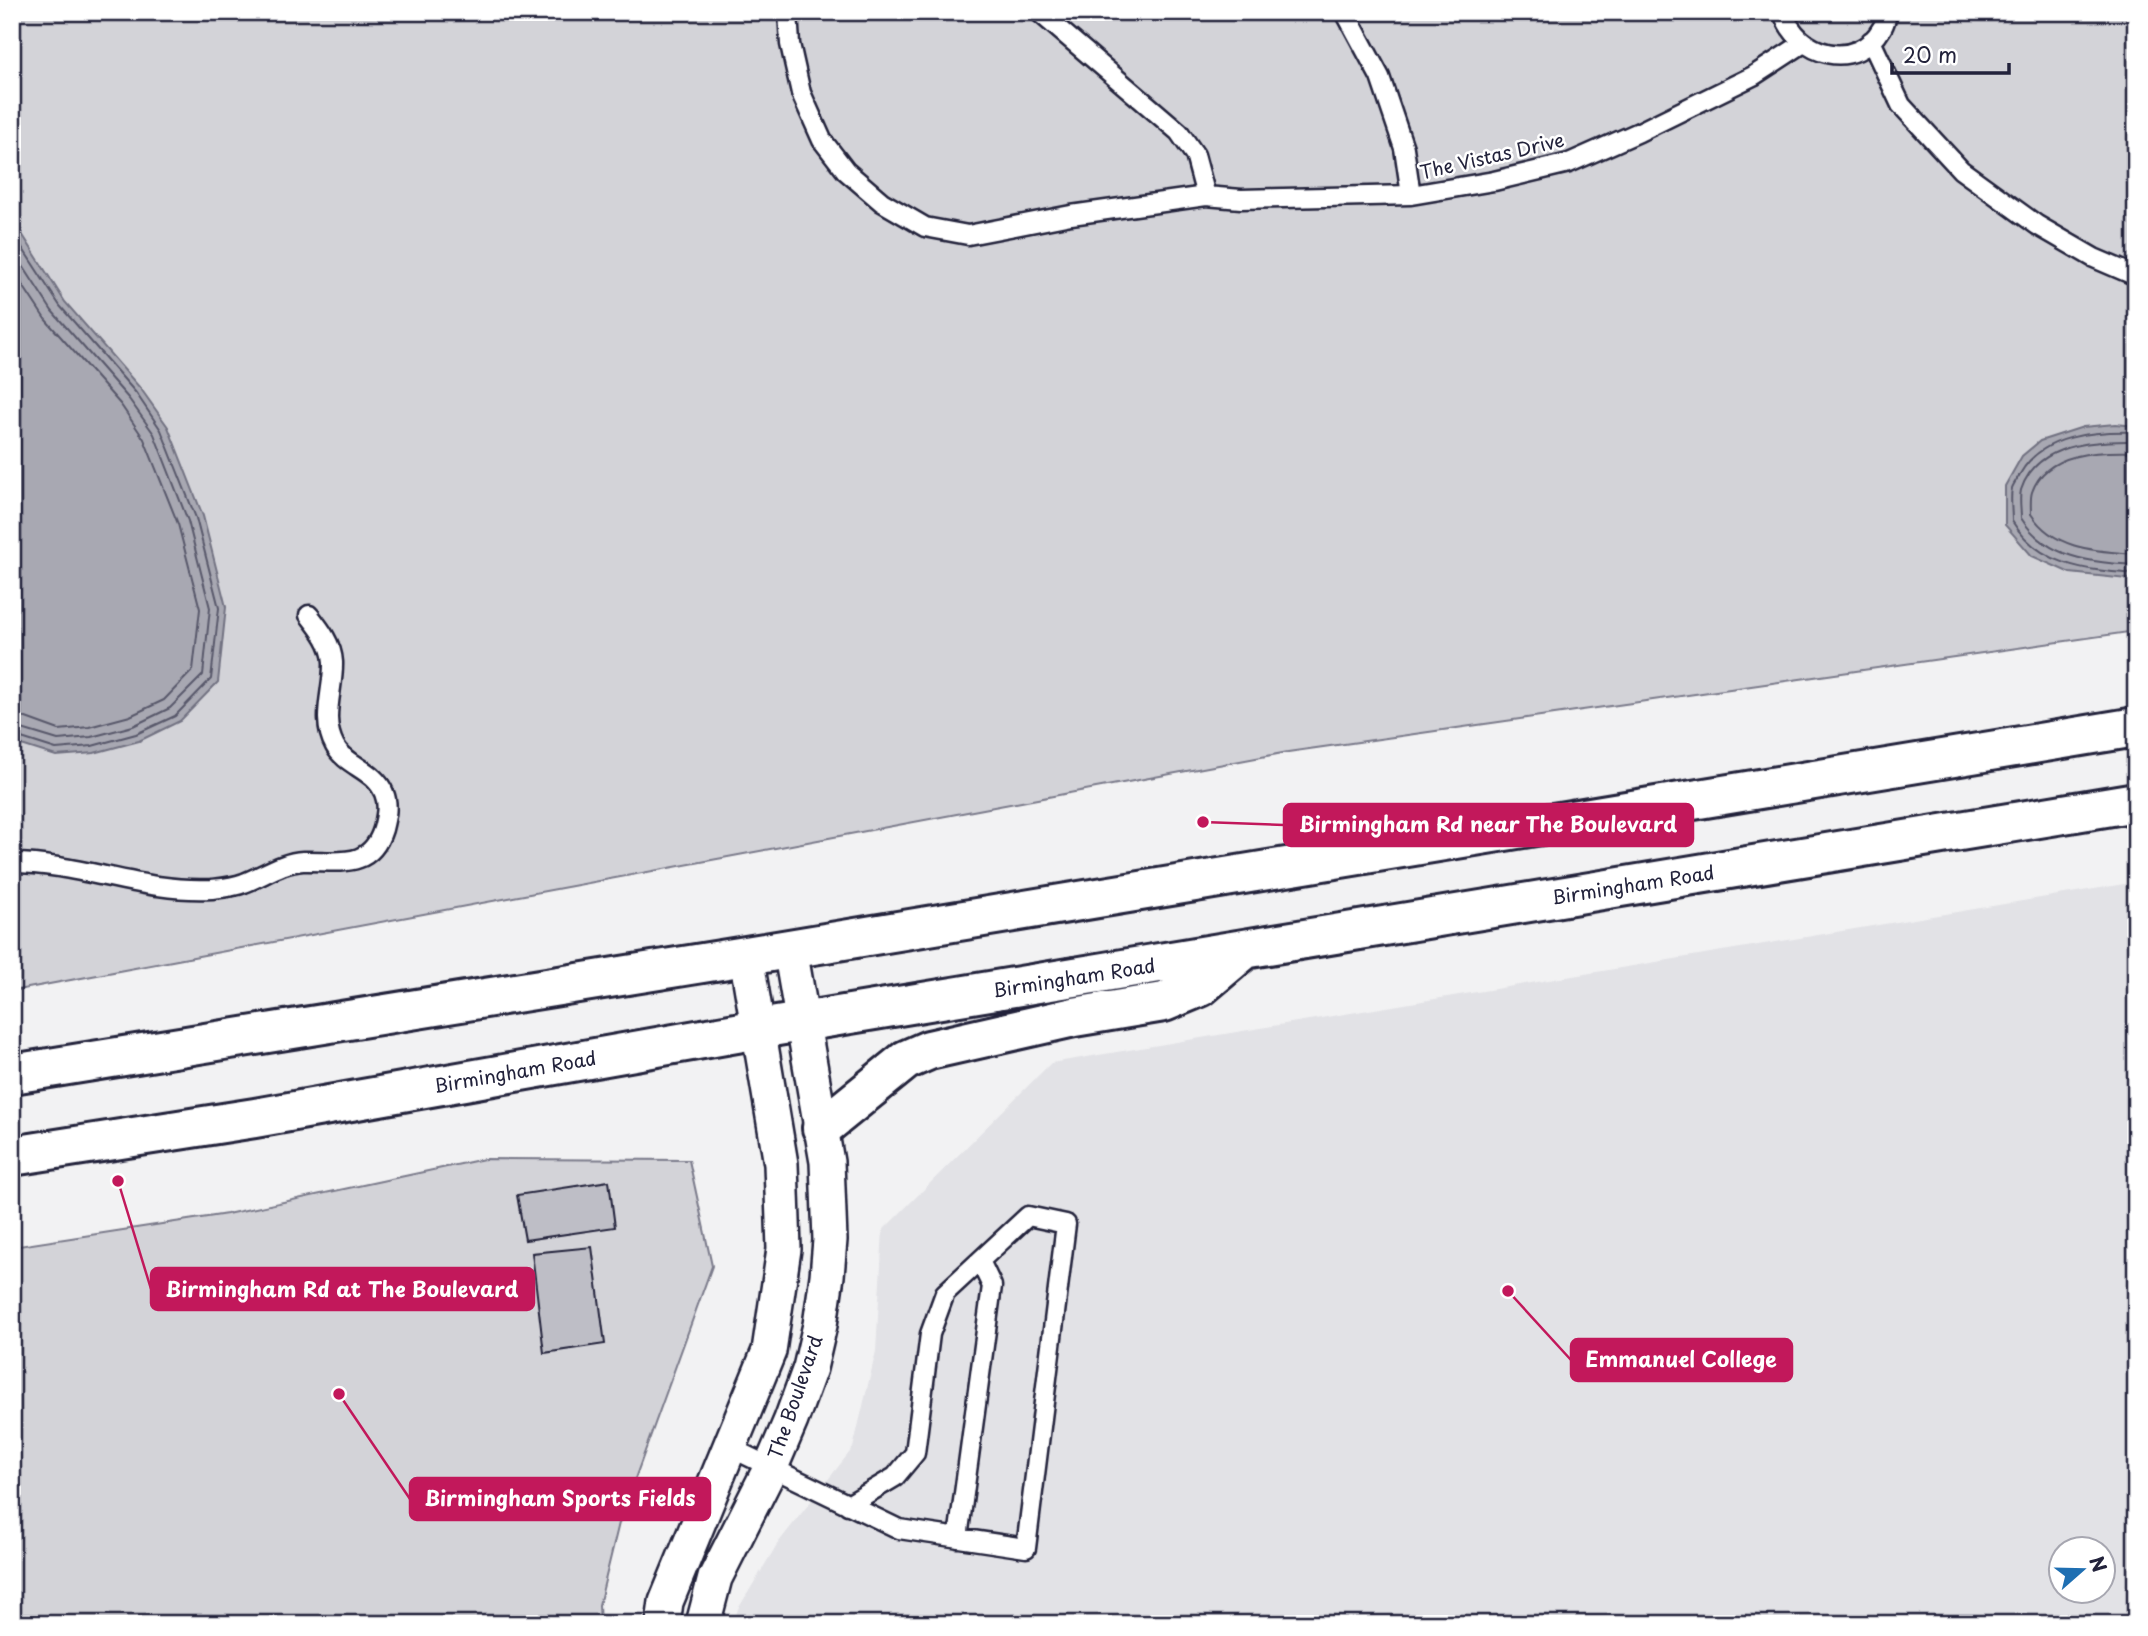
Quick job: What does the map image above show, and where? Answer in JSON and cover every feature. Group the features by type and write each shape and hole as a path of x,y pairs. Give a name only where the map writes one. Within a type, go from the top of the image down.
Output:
{"street":[{"path":"12,1074 746,957 2136,727"},
{"name":"Birmingham Road","path":"12,1156 255,1118 759,1029 2136,802"},
{"name":"The Boulevard","path":"703,1624 715,1578 771,1467 800,1394 820,1325 830,1240 827,1162 790,949"},
{"path":"822,1128 906,1060 929,1050 1074,1017 1164,1002 1200,987 1244,950"},
{"name":"The Boulevard","path":"663,1624 666,1601 769,1351 784,1249 781,1164 746,957"}],"lane":[{"name":"The Vistas Drive","path":"788,12 790,44 801,93 822,140 846,171 882,202 925,228 968,235 1071,215 1206,196 1241,198 1411,195 1494,181 1569,163 1639,132 1753,76 1802,44"},
{"path":"1039,12 1179,132 1195,155 1206,196"},
{"path":"1345,12 1380,77 1404,148 1411,195"},
{"path":"1783,12 1790,30 1802,44 1819,52 1837,54 1855,51 1871,41 1882,28 1888,12"},
{"path":"1871,41 1901,105 1961,170 2036,225 2094,258 2136,276"},
{"path":"12,863 93,872 130,883 174,889 214,889 242,884 301,861 333,863 363,858 380,838 387,815 384,792 370,775 348,761 334,746 327,718 333,660 325,637 309,615"},
{"path":"729,1447 848,1505 900,1529 1026,1548 1066,1224 1028,1216 945,1293 930,1334 915,1453 895,1477 848,1505"},
{"path":"958,1538 992,1286 980,1261"}],"shaded area":[{"path":"12,12 2136,12 2136,631 1288,752 12,991"},
{"path":"2136,882 2136,1624 733,1624 738,1609 778,1543 853,1448 876,1351 883,1230 1051,1063"},
{"path":"484,1159 689,1160 712,1266 619,1523 599,1605 600,1624 12,1624 12,1247 227,1214"}],"water":[{"path":"12,218 65,302 141,389 168,427 203,516 226,607 218,682 180,721 139,741 94,753 56,756 12,742"},
{"path":"2115,424 2136,426 2136,580 2070,573 2032,556 2005,525 2005,486 2022,456 2040,441 2083,427"}],"building":[{"path":"609,1181 615,1227 525,1240 517,1195"},
{"path":"592,1247 605,1344 544,1353 532,1253"}],"place":[{"name":"Birmingham Rd near The Boulevard","path":"1203,822"},
{"name":"Birmingham Rd at The Boulevard","path":"118,1181"},
{"name":"Emmanuel College","path":"1508,1291"},
{"name":"Birmingham Sports Fields","path":"339,1394"}]}
